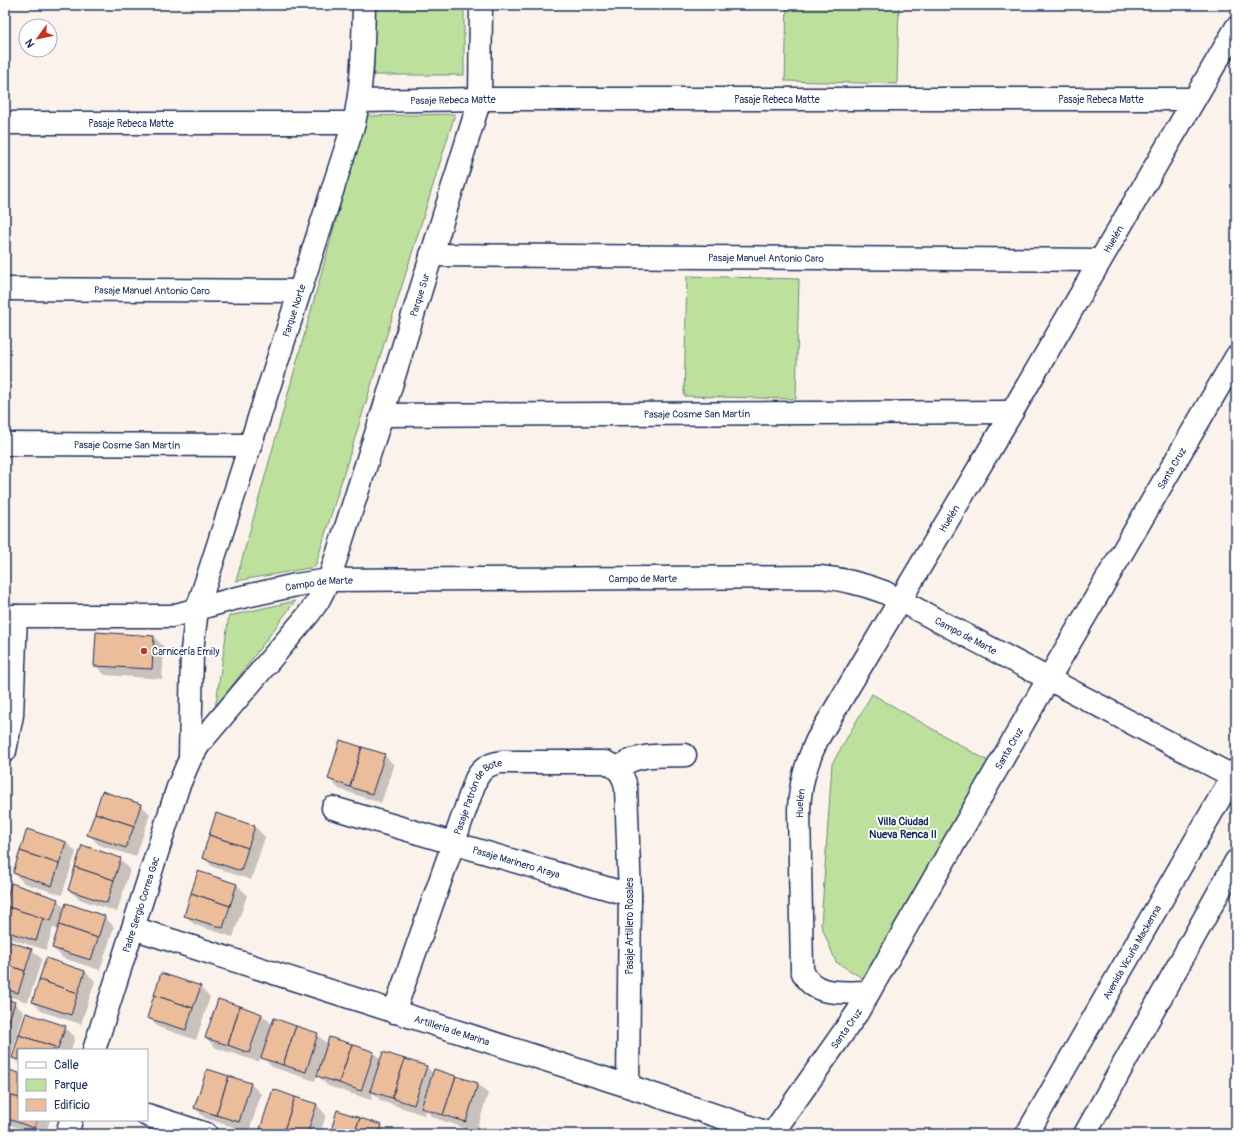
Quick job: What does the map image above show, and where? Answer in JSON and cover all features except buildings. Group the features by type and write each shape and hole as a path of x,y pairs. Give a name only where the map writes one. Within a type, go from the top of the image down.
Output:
{"street":[{"name":"Parque Norte","path":"197,610 354,122 359,101 363,57 364,5"},
{"name":"Parque Sur","path":"329,580 480,99 481,5"},
{"name":"Huelén","path":"869,992 826,991 816,988 808,982 802,970 799,810 800,791 804,772 817,740 1012,412 1236,28"},
{"name":"Pasaje Rebeca Matte","path":"359,101 480,99 1194,99"},
{"name":"Pasaje Rebeca Matte","path":"5,123 354,122"},
{"name":"Pasaje Manuel Antonio Caro","path":"431,255 1100,260"},
{"name":"Pasaje Manuel Antonio Caro","path":"5,289 299,291"},
{"name":"Santa Cruz","path":"771,1134 857,1013 1048,679 1236,357"},
{"name":"Pasaje Cosme San Martín","path":"382,414 1012,412"},
{"name":"Pasaje Cosme San Martín","path":"5,444 250,445"},
{"name":"Campo de Marte","path":"10,616 172,616 233,599 296,585 329,580 837,578 869,586 899,600 1048,679 1235,775"},
{"name":"Padre Sergio Correa Gac","path":"94,1049 178,787 190,759 212,728 308,615 318,601 329,580"},
{"name":"Padre Sergio Correa Gac","path":"190,759 192,650 197,610"},
{"path":"5,752 12,715 10,616"},
{"path":"617,769 628,761 639,757 685,755"},
{"name":"Pasaje Patrón de Bote","path":"394,1012 476,779 480,772 493,763 501,762 598,761 612,765 617,769"},
{"name":"Pasaje Artillero Rosales","path":"617,769 625,781 626,788 630,895 628,1086"},
{"name":"Avenida Vicuña Mackenna","path":"1027,1134 1235,775"},
{"name":"Pasaje Marinero Araya","path":"333,808 630,895"},
{"path":"1085,1134 1236,861"},
{"name":"Artillería de Marina","path":"133,928 628,1086 771,1134"},
{"path":"148,1115 206,1134"},
{"path":"67,1134 71,1121"}],"green space":[{"path":"374,5 464,5 464,75 374,75"},
{"path":"787,5 899,5 897,84 785,81"},
{"path":"455,114 315,567 236,581 365,116"},
{"path":"687,276 799,279 796,399 684,396"},
{"path":"295,601 215,709 229,616"},
{"path":"872,694 988,761 864,979 836,962 821,925 832,764"}],"place":[{"name":"Carnicería Emily","path":"144,651"}],"district":[{"name":"Villa Ciudad Nueva Renca II","path":"903,827"}]}
